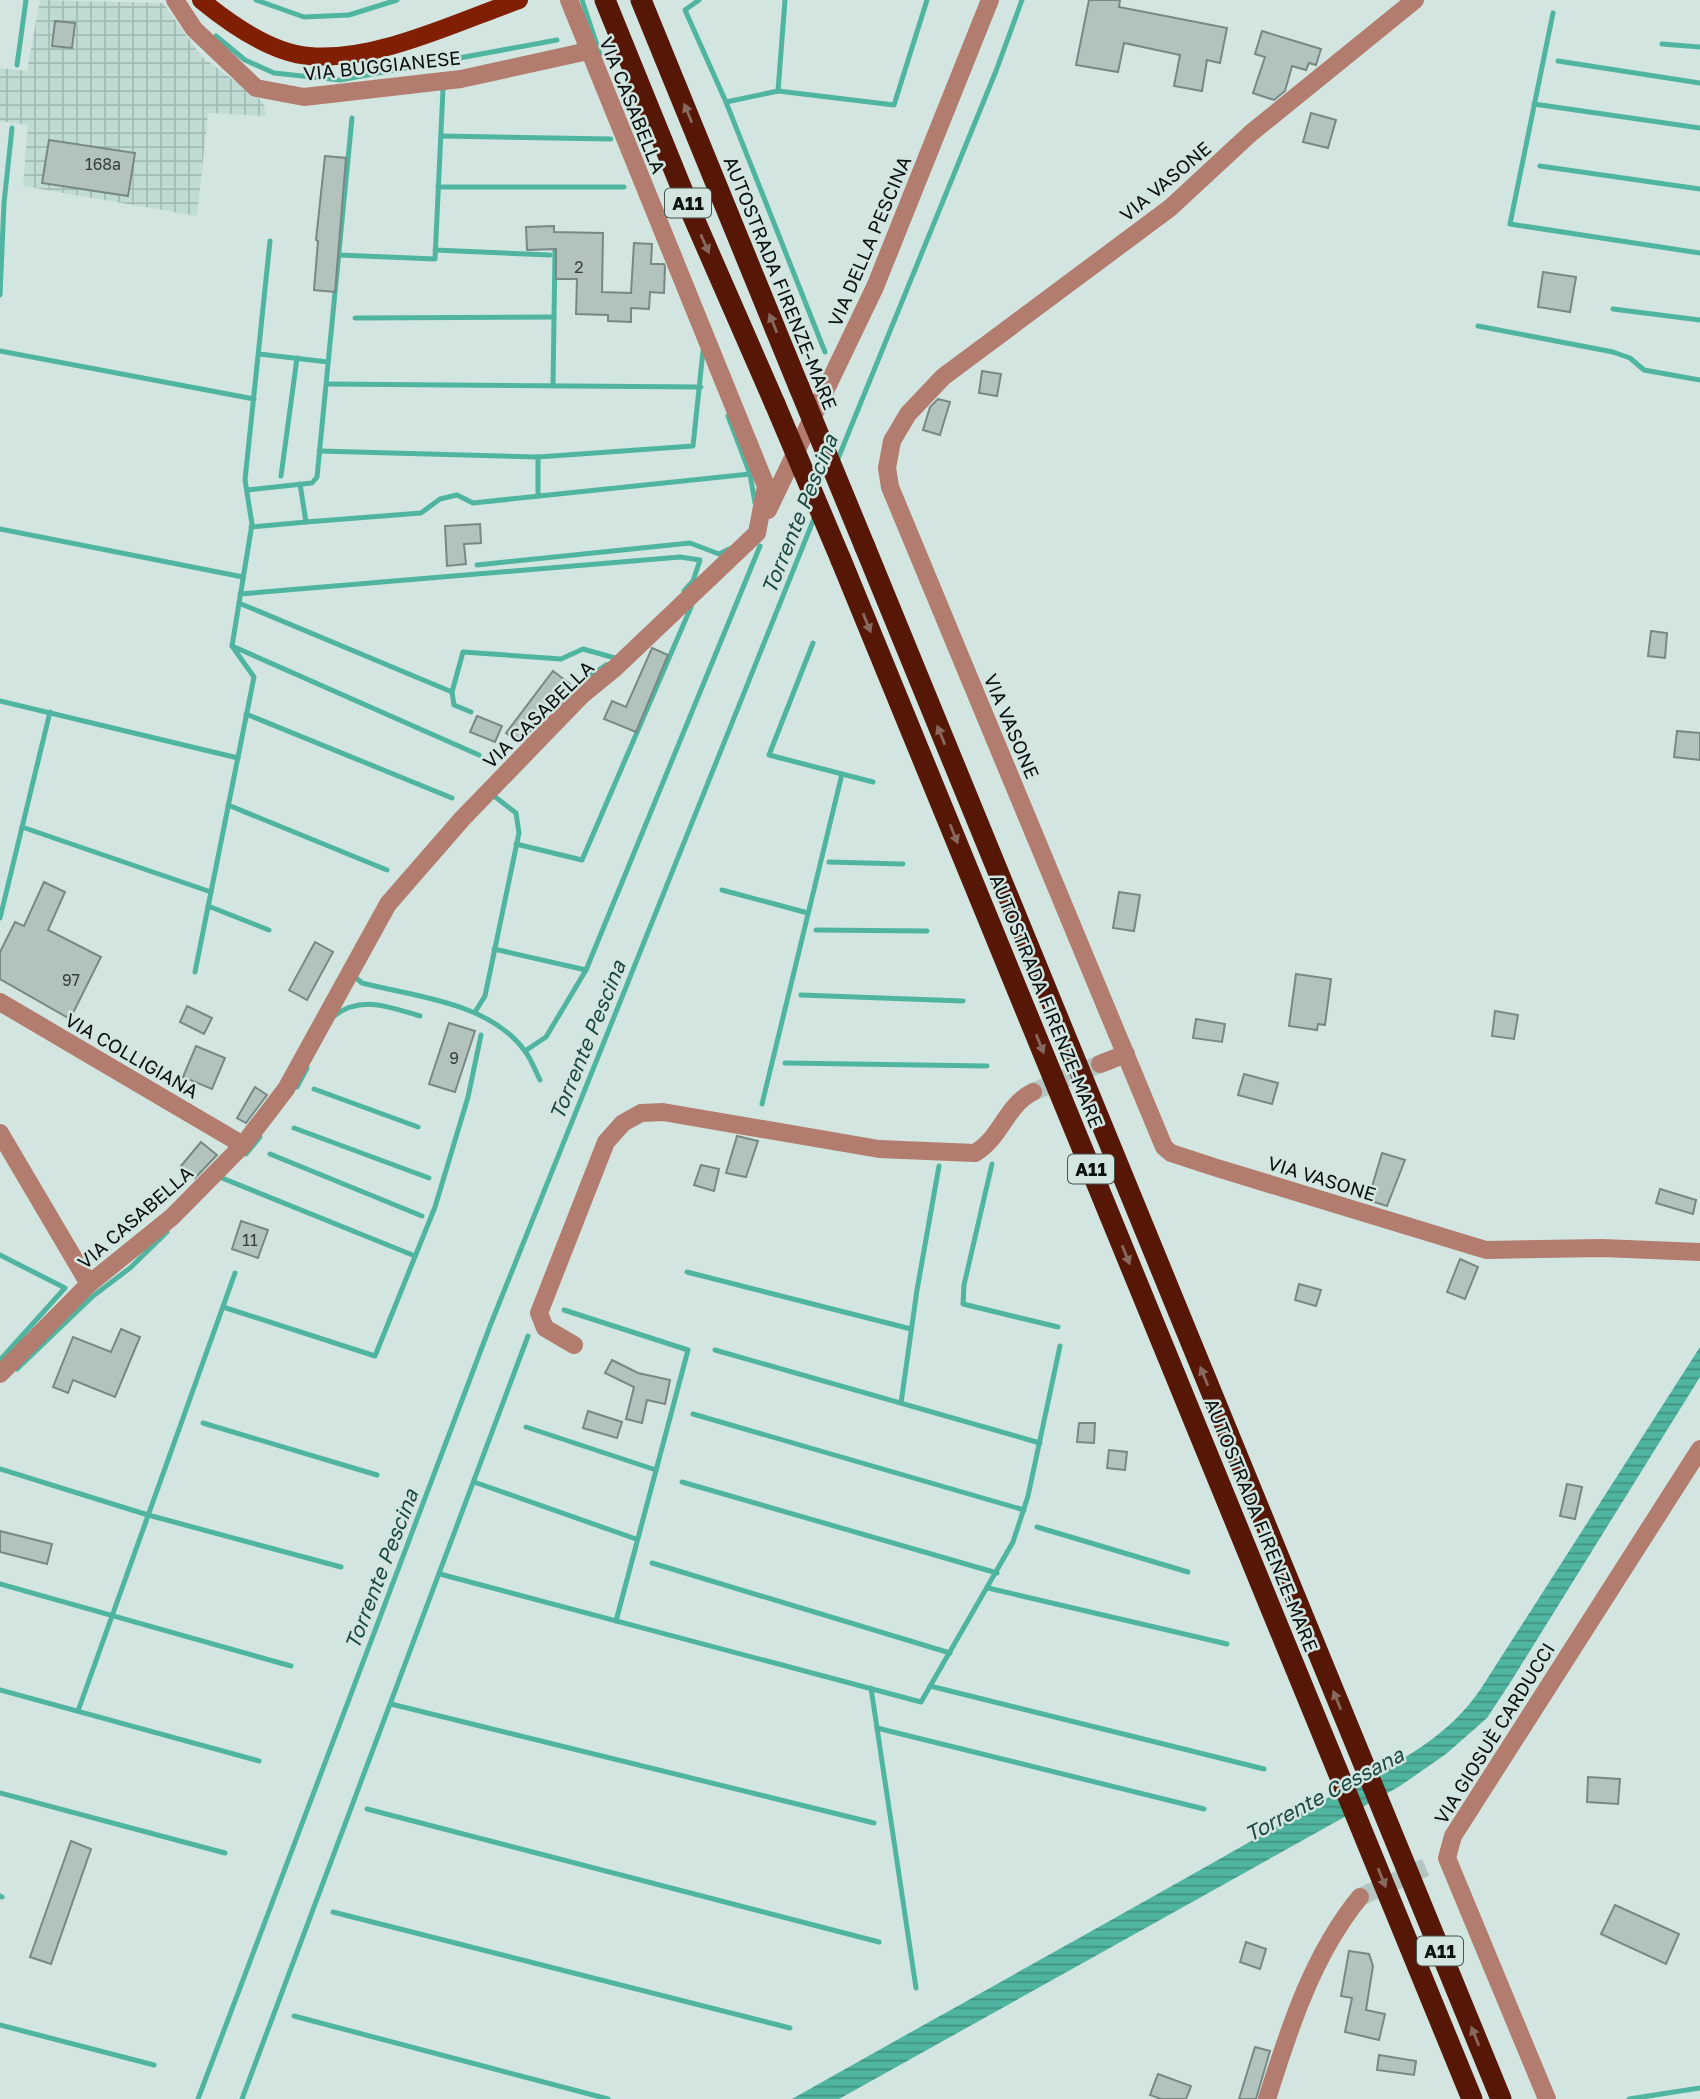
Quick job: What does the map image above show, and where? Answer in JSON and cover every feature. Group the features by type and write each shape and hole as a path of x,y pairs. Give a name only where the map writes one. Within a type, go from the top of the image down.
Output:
{"highway":[{"name":"AUTOSTRADA FIRENZE-MARE","path":"605,0 692,214 841,560 1472,2099"},
{"name":"AUTOSTRADA FIRENZE-MARE","path":"641,0 1501,2099"}],"main road":[{"name":"VIA BUGGIANESE","path":"201,0 232,22 284,50 307,56 341,57 382,47 519,0"}],"street":[{"name":"VIA BUGGIANESE","path":"175,0 194,29 256,88 304,97 461,79 588,51"},
{"name":"VIA CASABELLA","path":"0,1374 89,1284 172,1217 243,1145 286,1089 388,904 462,819 582,695 615,668 757,533 766,486 569,0"},
{"name":"VIA DELLA PESCINA","path":"757,533 875,287 990,0"},
{"name":"VIA VASONE","path":"1415,0 1251,133 1170,208 943,377 908,414 890,448 887,468 890,487 1164,1147 1177,1156 1486,1250 1602,1248 1700,1252"},
{"name":"VIA COLLIGIANA","path":"0,1002 243,1145"},
{"path":"1100,1064 1126,1054"},
{"path":"573,1345 545,1328 539,1313 606,1142 631,1117 663,1112 843,1144 975,1153 986,1147 1021,1098 1033,1092"},
{"path":"0,1133 89,1284"},
{"name":"VIA GIOSUÈ CARDUCCI","path":"1547,2099 1439,1862 1700,1449"},
{"path":"1266,2099 1292,2017 1332,1939 1360,1897"}],"shaded area":[{"path":"40,0 163,3 202,57 263,102 266,116 208,113 197,216 23,186 28,125 0,121 0,68 27,71"},
{"path":"1700,1347 1700,1377 1510,1683 1487,1718 1446,1754 1400,1786 839,2099 792,2099 1304,1811 1399,1761 1443,1731 1480,1690"}],"building":[{"path":"1089,0 1120,0 1119,7 1227,28 1220,63 1207,60 1202,91 1174,86 1180,55 1124,43 1118,72 1076,65"},
{"path":"55,21 75,23 72,48 52,46"},
{"path":"1262,31 1321,49 1316,65 1309,63 1306,70 1292,66 1285,91 1274,100 1253,93 1265,57 1255,54"},
{"path":"1311,113 1336,120 1328,148 1303,142"},
{"path":"49,140 135,153 128,196 42,183"},
{"path":"325,156 346,158 335,292 314,290"},
{"path":"554,226 554,232 603,233 602,292 631,293 634,243 652,244 651,264 664,264 665,267 664,293 650,292 649,309 631,308 631,322 608,321 608,315 576,314 577,279 556,279 556,249 527,250 526,227"},
{"path":"1543,272 1576,277 1570,312 1538,307"},
{"path":"982,371 1001,374 997,396 979,393"},
{"path":"938,399 950,402 940,435 923,430 930,407"},
{"path":"480,524 481,543 464,544 466,564 447,566 445,526"},
{"path":"1651,631 1667,633 1665,658 1648,656"},
{"path":"652,648 668,655 636,732 604,719 612,701 626,707"},
{"path":"553,671 570,684 520,743 506,733"},
{"path":"477,716 502,726 495,742 470,732"},
{"path":"1677,731 1700,733 1700,760 1674,757"},
{"path":"44,882 65,892 48,930 101,957 70,1019 0,979 0,952 15,922 24,926"},
{"path":"1119,892 1140,895 1134,931 1113,928"},
{"path":"315,942 333,952 307,1000 289,990"},
{"path":"1296,974 1331,979 1325,1025 1318,1024 1317,1030 1289,1026"},
{"path":"187,1006 212,1018 204,1034 180,1022"},
{"path":"1495,1011 1518,1015 1514,1039 1492,1036"},
{"path":"1196,1019 1225,1024 1222,1042 1193,1038"},
{"path":"449,1023 475,1031 455,1092 429,1084"},
{"path":"196,1046 225,1058 212,1089 183,1077"},
{"path":"1244,1074 1278,1083 1272,1104 1238,1095"},
{"path":"255,1087 267,1095 246,1123 237,1118"},
{"path":"737,1136 758,1141 746,1177 726,1173"},
{"path":"201,1142 217,1155 195,1178 181,1166"},
{"path":"1382,1153 1405,1160 1387,1206 1368,1200"},
{"path":"701,1165 719,1169 714,1191 694,1185"},
{"path":"1660,1189 1696,1200 1693,1214 1656,1203"},
{"path":"241,1221 268,1230 258,1258 232,1249"},
{"path":"1460,1259 1478,1267 1465,1299 1447,1292"},
{"path":"1299,1284 1321,1290 1316,1306 1295,1300"},
{"path":"121,1329 140,1337 115,1397 73,1380 68,1393 53,1387 73,1337 111,1352"},
{"path":"612,1360 638,1373 670,1380 665,1404 647,1400 642,1423 626,1419 634,1387 605,1373"},
{"path":"588,1411 622,1422 617,1438 583,1428"},
{"path":"1079,1423 1095,1423 1094,1443 1077,1442"},
{"path":"1109,1450 1127,1452 1125,1470 1107,1468"},
{"path":"1567,1484 1582,1487 1575,1519 1560,1516"},
{"path":"0,1531 52,1544 47,1564 0,1552"},
{"path":"1588,1777 1620,1779 1618,1804 1587,1802"},
{"path":"71,1841 91,1849 51,1964 30,1957"},
{"path":"1615,1905 1679,1934 1666,1964 1601,1934"},
{"path":"1246,1942 1266,1949 1260,1969 1240,1962"},
{"path":"1349,1951 1369,1954 1373,1966 1366,2010 1385,2014 1379,2040 1345,2032 1352,1998 1341,1996"},
{"path":"1255,2047 1270,2051 1256,2099 1239,2099"},
{"path":"1379,2055 1416,2061 1414,2075 1377,2070"},
{"path":"1158,2074 1191,2086 1186,2099 1161,2099 1150,2095"}],"waterway":[{"path":"17,65 26,0"},
{"path":"256,0 304,17 349,15 397,0"},
{"path":"582,0 600,54"},
{"path":"699,0 685,10 726,102 825,352"},
{"path":"778,91 785,0"},
{"path":"726,102 778,91 894,105 927,0"},
{"name":"Torrente Pescina","path":"837,461 996,71 1022,0"},
{"path":"1553,13 1510,224 1700,253"},
{"path":"216,36 245,60 274,73 340,80 557,40"},
{"path":"1662,44 1700,47"},
{"path":"1558,61 1700,83"},
{"path":"339,255 435,259 443,89"},
{"path":"1534,104 1700,128"},
{"path":"247,490 312,483 317,477 352,118"},
{"path":"0,295 4,203 12,128"},
{"path":"441,136 611,139"},
{"path":"1540,166 1700,189"},
{"path":"438,187 624,187"},
{"path":"195,972 254,677 232,646 252,524 245,480 270,241"},
{"path":"435,250 550,255"},
{"path":"553,386 555,251"},
{"path":"1613,309 1700,320"},
{"path":"355,318 554,317"},
{"path":"1478,326 1613,352 1630,358 1644,370 1700,380"},
{"path":"0,351 254,399"},
{"path":"319,451 538,457 693,446 703,351"},
{"path":"259,354 328,362"},
{"path":"281,476 297,358"},
{"path":"327,384 701,387"},
{"path":"728,416 750,474 755,503"},
{"path":"538,457 538,496"},
{"path":"306,522 421,513 440,499 457,495 473,503 750,474"},
{"path":"251,527 306,522 300,484"},
{"name":"Torrente Pescina","path":"198,2099 490,1326 815,516"},
{"path":"0,529 243,577"},
{"path":"477,565 690,543 719,554 729,549"},
{"path":"525,1051 546,1037 586,970 760,546"},
{"path":"240,594 680,557 700,560 693,581 684,591"},
{"path":"239,603 452,692"},
{"path":"516,844 582,860 691,607"},
{"path":"813,643 769,755 873,782"},
{"path":"232,646 479,755"},
{"path":"471,712 454,705 452,692 463,652 561,659 583,649 615,658"},
{"path":"591,675 606,665"},
{"path":"0,701 238,758"},
{"path":"0,918 50,712"},
{"path":"246,714 452,798"},
{"path":"762,1104 842,774"},
{"path":"475,1012 485,996 519,833 516,813 494,796"},
{"path":"228,805 387,870"},
{"path":"22,827 211,892"},
{"path":"829,862 903,864"},
{"path":"722,890 808,913"},
{"path":"208,906 269,930"},
{"path":"816,930 927,931"},
{"path":"494,949 586,970"},
{"path":"356,972 355,977 362,983 450,1004 492,1022 510,1035 525,1051 540,1080"},
{"path":"801,995 963,1001"},
{"path":"334,1016 365,1004 420,1016"},
{"path":"223,1307 375,1356 435,1207 468,1097 481,1035"},
{"path":"785,1063 987,1066"},
{"path":"297,1087 307,1068"},
{"path":"314,1089 418,1127"},
{"path":"294,1128 429,1178"},
{"path":"246,1154 260,1137"},
{"path":"270,1154 422,1216"},
{"path":"992,1164 964,1285 963,1304 1058,1327"},
{"path":"901,1403 939,1166"},
{"path":"222,1178 415,1256"},
{"path":"17,1369 93,1296 130,1268 167,1232"},
{"path":"0,1255 65,1288 0,1360"},
{"path":"687,1272 911,1329"},
{"path":"78,1711 235,1273"},
{"path":"564,1310 688,1350 616,1621"},
{"path":"242,2099 528,1336"},
{"path":"440,1574 921,1702 1013,1542 1028,1496 1060,1346"},
{"path":"715,1350 1040,1443"},
{"path":"693,1414 1024,1510"},
{"path":"203,1423 377,1475"},
{"path":"526,1427 656,1470"},
{"path":"0,1469 148,1515 341,1567"},
{"path":"474,1482 636,1539"},
{"path":"682,1482 997,1573"},
{"path":"1037,1527 1188,1572"},
{"path":"652,1563 950,1653"},
{"path":"0,1584 291,1666"},
{"path":"988,1588 1227,1644"},
{"path":"930,1686 1264,1769"},
{"path":"871,1688 916,1988"},
{"path":"0,1690 259,1761"},
{"path":"391,1704 874,1823"},
{"path":"877,1728 1204,1809"},
{"path":"0,1793 225,1853"},
{"path":"367,1809 879,1942"},
{"path":"333,1912 790,2028"},
{"path":"294,2016 608,2099"},
{"path":"0,2025 154,2065"},
{"path":"1629,2099 1700,2088"}],"tunnel":[{"path":"1033,1092 1100,1064"},
{"path":"1360,1897 1431,1865"}],"water label":[{"name":"Torrente Cessana","path":"1324,1794"}]}
